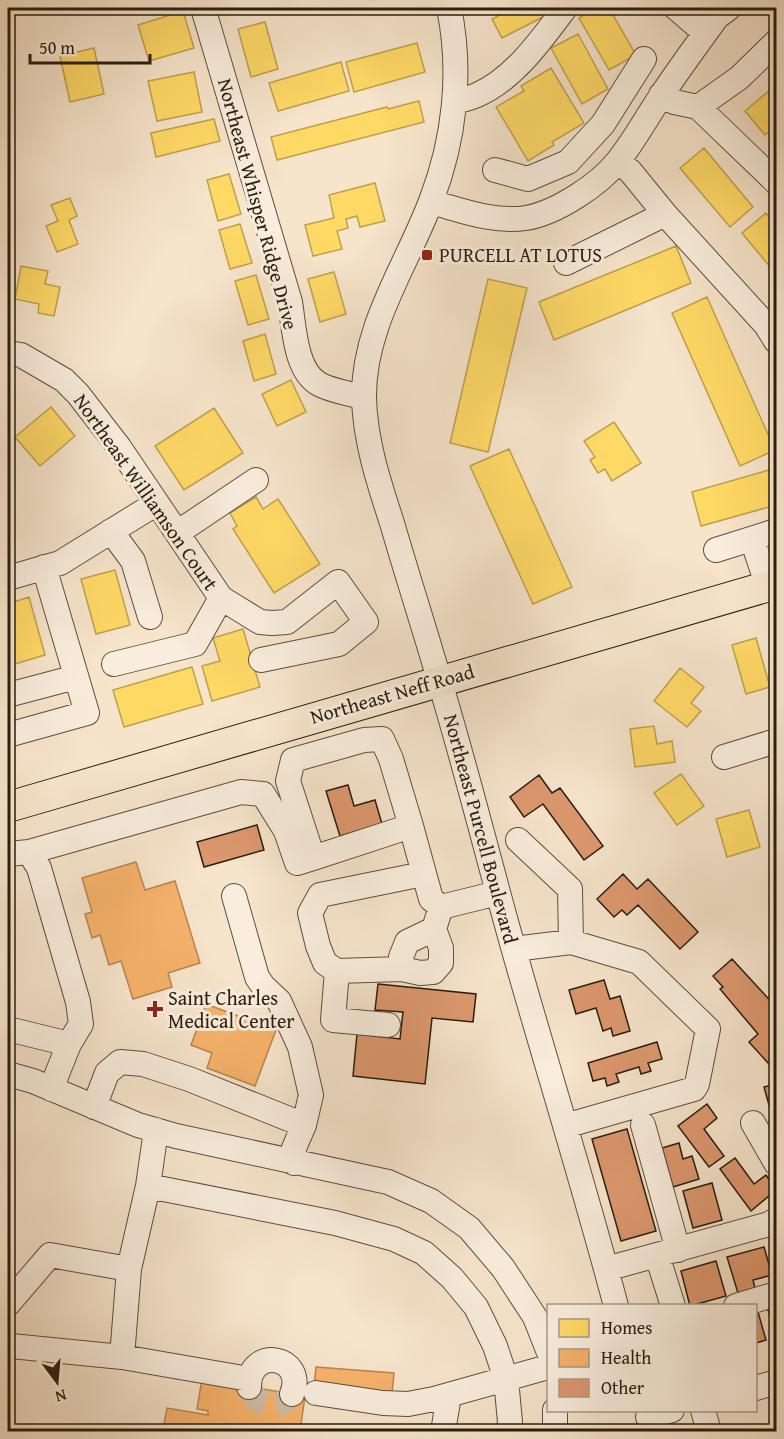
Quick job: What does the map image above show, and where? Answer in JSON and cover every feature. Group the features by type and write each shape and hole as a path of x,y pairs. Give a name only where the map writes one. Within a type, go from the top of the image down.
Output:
{"main road":[{"name":"Northeast Neff Road","path":"8,807 440,680 774,587"}],"street":[{"name":"Northeast Whisper Ridge Drive","path":"203,8 290,302 298,352 306,371 318,384 364,398"},
{"name":"Northeast Purcell Boulevard","path":"449,8 456,59 455,102 449,148 431,202 393,283 373,335 364,398 368,438 377,477 440,680 498,893 616,1304"},
{"path":"455,102 478,95 531,54 565,8"},
{"path":"676,8 705,33"},
{"path":"431,202 475,214 505,219 527,218 556,208 580,195 617,162 705,33 717,17 729,8"},
{"path":"698,107 739,78 777,42"},
{"path":"495,170 528,179 568,162 603,124 644,60"},
{"path":"623,91 657,102 674,102 698,107 777,182"},
{"path":"617,162 630,171 665,214 766,325 777,341"},
{"path":"566,263 665,214"},
{"name":"Northeast Williamson Court","path":"8,353 21,355 63,380 78,394 157,503 221,598"},
{"path":"177,533 256,480"},
{"path":"8,578 60,563 157,503"},
{"path":"111,531 133,561 150,617"},
{"path":"716,550 777,531"},
{"path":"752,539 774,587"},
{"path":"8,735 87,713 44,567"},
{"path":"114,664 195,644 221,598 260,622 287,622 338,582 366,622 339,644 261,660"},
{"path":"287,622 318,648"},
{"path":"8,696 76,677"},
{"path":"313,858 288,781 293,760 364,740 382,739 391,759 437,918 441,963 433,972 420,973 402,969 337,971 325,963 310,914 320,895 423,874"},
{"path":"724,757 777,741"},
{"path":"18,853 241,792 263,794 286,831 297,863 411,826"},
{"path":"519,840 570,889 571,942"},
{"path":"18,853 39,868 78,1002 81,1024 69,1044 51,1089"},
{"path":"402,969 401,957 407,942 437,918 498,893"},
{"path":"234,896 257,977 279,1001 300,1047 311,1095 304,1125 294,1148 294,1163"},
{"path":"514,949 571,942 639,962 708,1029 694,1089 565,1126"},
{"path":"337,971 333,1020 388,1025"},
{"path":"8,1029 69,1044"},
{"path":"94,1107 107,1072 120,1062 143,1064 189,1079 304,1125"},
{"path":"8,1074 156,1130 294,1163 388,1182 431,1201 469,1228 503,1268 535,1317 547,1345"},
{"path":"753,1124 777,1163"},
{"path":"643,1125 668,1252 673,1304"},
{"path":"122,1357 129,1269 148,1186 156,1130"},
{"path":"148,1186 335,1223 394,1239 424,1253 452,1278 476,1307 495,1346 506,1379 510,1422 508,1431"},
{"path":"606,1269 777,1220"},
{"path":"8,1304 50,1255 129,1269"},
{"path":"740,1304 777,1294"},
{"path":"9,1349 122,1357 249,1383 252,1370 259,1364 267,1360 276,1360 285,1363 291,1369 295,1378 292,1394"},
{"path":"316,1393 383,1403 408,1404 547,1368"},
{"path":"757,1388 777,1382"},
{"path":"443,1431 449,1395"},
{"path":"555,1412 555,1431"},
{"path":"648,1420 667,1412"},
{"path":"704,1412 710,1431"}],"building: Homes":[{"path":"513,8 548,8 551,13 502,38 492,19"},
{"path":"587,8 609,8 636,55 609,70 579,18 589,12"},
{"path":"183,11 194,48 149,61 138,25"},
{"path":"265,22 278,69 251,77 238,29"},
{"path":"578,34 608,89 582,104 551,48"},
{"path":"417,43 425,72 354,92 346,62"},
{"path":"94,48 104,94 70,102 60,56"},
{"path":"341,62 349,91 278,111 269,83"},
{"path":"551,68 584,123 552,142 554,145 528,161 496,107 524,91 521,86"},
{"path":"194,72 202,112 157,121 148,81"},
{"path":"776,85 776,126 765,135 745,111"},
{"path":"419,101 424,122 277,160 271,137"},
{"path":"214,119 220,141 156,157 151,133"},
{"path":"704,148 753,207 730,227 680,168"},
{"path":"229,174 241,214 218,221 207,180"},
{"path":"375,183 385,221 360,227 357,216 346,219 348,228 337,231 342,249 313,256 305,225 334,218 329,195"},
{"path":"70,198 77,216 69,220 78,244 57,252 46,226 58,221 51,205"},
{"path":"766,213 776,226 776,274 742,233"},
{"path":"240,224 252,263 230,269 219,230"},
{"path":"676,246 691,283 554,340 539,302"},
{"path":"21,266 48,271 45,284 60,287 54,316 38,313 39,304 15,299"},
{"path":"334,272 346,314 320,322 308,279"},
{"path":"256,275 269,319 248,325 235,281"},
{"path":"488,279 527,288 488,452 450,443"},
{"path":"707,297 775,450 740,466 672,313"},
{"path":"265,334 276,374 254,381 243,341"},
{"path":"291,380 306,412 277,426 262,394"},
{"path":"51,407 75,436 40,466 15,437"},
{"path":"214,408 243,453 184,490 155,446"},
{"path":"614,422 641,463 612,481 605,469 598,473 590,460 595,457 584,441"},
{"path":"509,449 572,587 533,604 470,466"},
{"path":"776,468 776,505 701,526 692,492"},
{"path":"256,497 263,509 278,499 320,564 274,593 233,529 237,526 230,513"},
{"path":"115,570 130,625 96,634 81,579"},
{"path":"29,597 45,655 8,666 8,604"},
{"path":"243,629 260,687 212,701 202,666 220,661 213,638"},
{"path":"756,638 770,687 746,694 732,645"},
{"path":"192,667 203,704 124,727 113,690"},
{"path":"680,668 704,687 691,703 701,711 687,727 654,701"},
{"path":"654,726 657,744 672,741 675,762 635,767 630,729"},
{"path":"681,774 704,806 677,825 654,793"},
{"path":"749,810 760,847 727,857 716,819"}],"building: Health":[{"path":"136,862 145,890 175,881 200,963 168,973 172,987 133,999 121,961 109,965 100,935 92,938 85,914 92,912 82,878"},
{"path":"206,1004 276,1030 255,1086 207,1068 212,1053 191,1045"},
{"path":"316,1367 394,1373 392,1393 314,1387"},
{"path":"202,1379 305,1396 301,1424 317,1426 316,1432 137,1432 138,1425 163,1429 167,1408 208,1415 208,1411 197,1409"}],"building: Other":[{"path":"539,775 552,793 560,788 603,846 584,860 543,804 524,817 510,797"},
{"path":"348,785 354,806 375,800 382,824 340,836 326,791"},
{"path":"257,825 264,850 204,867 197,842"},
{"path":"623,874 637,889 648,879 698,932 680,949 638,905 627,915 622,910 614,917 597,899"},
{"path":"732,959 776,1007 776,1058 769,1064 749,1042 758,1034 720,989 723,987 713,976"},
{"path":"604,980 610,999 620,996 630,1031 613,1036 611,1028 603,1031 596,1008 576,1014 569,990"},
{"path":"378,984 476,994 473,1022 432,1018 425,1084 353,1076 357,1034 400,1039 403,1012 375,1010"},
{"path":"657,1042 662,1059 648,1063 651,1071 641,1074 639,1067 616,1074 619,1082 607,1086 605,1078 593,1081 588,1063"},
{"path":"776,1084 776,1122 774,1123 764,1087"},
{"path":"707,1104 717,1118 704,1129 724,1156 709,1167 678,1126"},
{"path":"627,1129 656,1231 621,1241 592,1139"},
{"path":"679,1143 683,1159 692,1156 699,1179 673,1187 662,1148"},
{"path":"735,1158 754,1184 766,1175 776,1190 751,1211 720,1169"},
{"path":"712,1183 722,1220 693,1228 683,1191"},
{"path":"764,1247 772,1275 753,1280 755,1288 738,1293 727,1257"},
{"path":"716,1261 726,1296 689,1304 681,1271"},
{"path":"776,1300 776,1337 766,1303"},
{"path":"757,1308 766,1340 757,1343"}],"tunnel":[{"path":"249,1387 257,1399 269,1405 281,1403 292,1394"}],"place":[{"name":"PURCELL AT LOTUS","path":"427,255"},
{"name":"Saint Charles Medical Center","path":"155,1009"}]}
